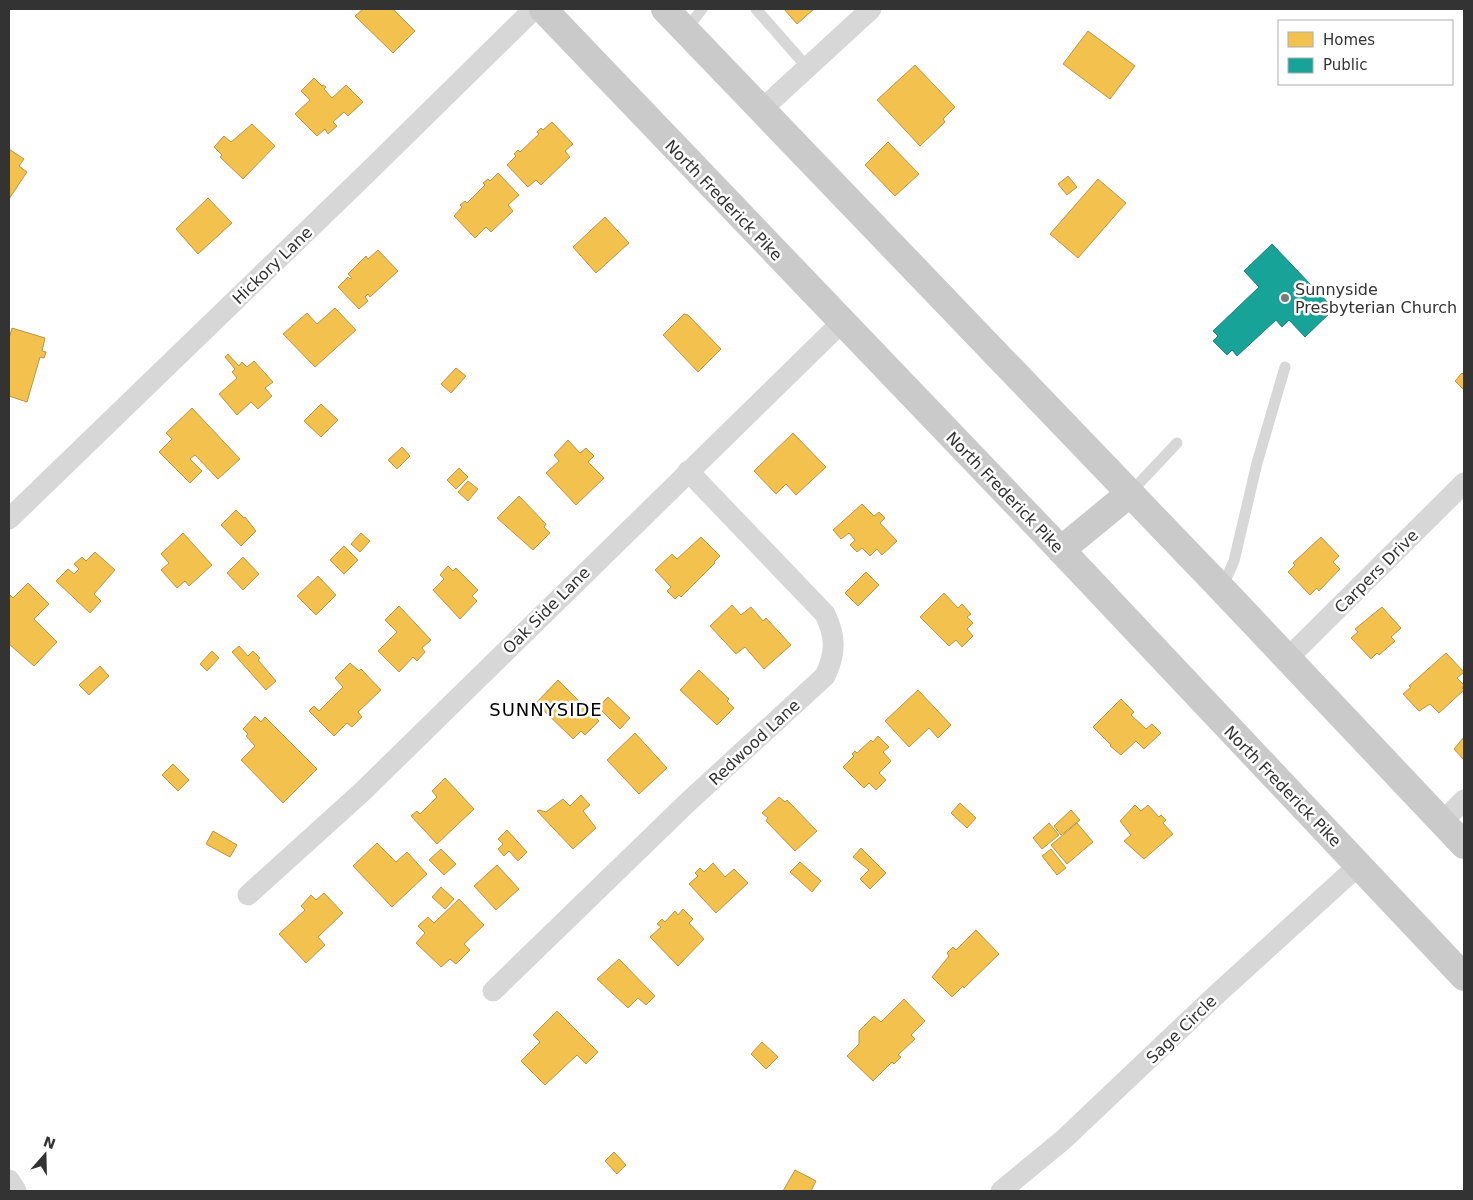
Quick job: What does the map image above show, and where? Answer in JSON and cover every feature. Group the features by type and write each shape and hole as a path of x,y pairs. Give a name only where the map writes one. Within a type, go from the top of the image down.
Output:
{"main road":[{"name":"North Frederick Pike","path":"543,9 1061,550 1464,977"},
{"path":"664,9 1288,658 1464,846"},
{"path":"1061,550 1129,494"}],"street":[{"name":"Hickory Lane","path":"9,519 534,9"},
{"path":"760,111 871,9"},
{"name":"Oak Side Lane","path":"248,894 362,792 841,322"},
{"name":"Redwood Lane","path":"493,991 681,809 824,676 832,661 835,644 833,630 825,614 688,471"},
{"name":"Carpers Drive","path":"1288,658 1464,484"},
{"path":"1442,822 1464,800"},
{"name":"Sage Circle","path":"1001,1191 1063,1140 1216,995 1359,866"},
{"path":"9,1180 16,1191"}],"lane":[{"path":"685,30 702,9"},
{"path":"756,9 807,68"},
{"path":"1221,588 1234,561 1257,463 1285,367"},
{"path":"1129,494 1177,443"}],"building: Homes":[{"path":"363,9 393,9 415,31 393,53 355,16"},
{"path":"784,9 814,9 797,24"},
{"path":"1088,31 1135,66 1110,99 1063,64"},
{"path":"915,65 955,107 943,119 945,122 920,146 877,100"},
{"path":"314,78 322,86 326,87 324,89 332,98 346,85 363,102 348,116 344,112 333,122 337,126 328,134 325,129 317,136 295,114 310,100 301,91"},
{"path":"552,122 573,144 565,151 570,157 541,185 536,180 528,187 507,165 516,156 514,154 518,150 520,152 539,134 537,132 541,128 543,130"},
{"path":"252,124 275,146 243,179 220,157 222,155 214,147 224,136 231,142"},
{"path":"888,142 919,174 895,196 865,165"},
{"path":"9,149 24,159 19,166 27,172 9,199"},
{"path":"498,173 519,195 508,205 513,211 491,232 486,227 475,238 454,216 462,207 460,205 465,201 467,203 485,185 483,183 488,179 490,181"},
{"path":"1068,176 1077,187 1067,195 1058,184"},
{"path":"1098,179 1126,203 1078,258 1050,234"},
{"path":"208,198 232,223 198,254 176,229"},
{"path":"605,217 629,243 596,273 573,247"},
{"path":"378,250 398,271 370,297 368,294 365,297 368,301 359,309 338,287 348,277 352,278 348,274 366,256 368,259"},
{"path":"335,308 356,330 315,367 283,334 307,313 317,324"},
{"path":"684,314 688,315 721,349 698,372 663,335"},
{"path":"12,328 45,338 42,351 46,352 44,358 40,357 27,402 9,396 9,339"},
{"path":"228,354 239,366 242,362 247,367 254,361 273,382 265,388 272,396 258,409 251,402 237,415 219,394 237,378 232,372 235,369 225,357"},
{"path":"456,368 466,376 451,393 441,384"},
{"path":"1462,373 1464,375 1464,390 1455,381"},
{"path":"321,404 338,420 321,437 304,421"},
{"path":"192,408 240,459 218,479 195,455 190,459 202,471 190,483 159,452 172,439 166,433"},
{"path":"793,433 826,467 796,495 786,484 776,494 754,471"},
{"path":"568,440 580,453 586,448 594,456 588,462 604,478 576,505 546,473 559,461 554,455"},
{"path":"402,447 410,456 397,469 388,460"},
{"path":"459,468 468,477 456,489 447,480"},
{"path":"468,481 478,489 468,501 458,492"},
{"path":"519,496 546,524 544,527 550,533 533,550 497,518"},
{"path":"862,504 874,516 879,512 885,518 880,523 897,541 882,555 877,549 870,556 862,548 857,552 850,545 855,540 849,533 841,539 833,530"},
{"path":"236,510 245,517 256,531 241,546 221,525"},
{"path":"183,533 212,565 189,586 185,581 177,588 161,570 169,563 161,554"},
{"path":"361,533 370,541 360,552 351,544"},
{"path":"701,537 720,556 681,597 679,595 675,599 667,591 671,587 655,570 672,554 677,559"},
{"path":"1321,537 1339,556 1333,562 1340,569 1319,591 1317,588 1310,595 1288,572 1295,565 1293,563"},
{"path":"344,546 358,560 344,574 330,560"},
{"path":"95,552 115,570 94,594 101,601 90,613 56,581 68,569 74,574 79,569 74,564 82,557 86,561"},
{"path":"243,557 259,574 243,590 227,573"},
{"path":"448,566 453,571 456,568 478,590 472,596 477,601 460,619 433,590 444,579 440,575"},
{"path":"866,572 879,585 858,606 845,593"},
{"path":"318,576 336,595 316,615 297,596"},
{"path":"28,583 49,604 34,619 57,642 34,666 9,644 9,594 13,598"},
{"path":"944,593 958,608 962,604 971,614 967,617 973,623 967,629 973,636 962,647 956,640 949,646 920,617"},
{"path":"732,605 741,615 751,607 763,621 766,618 791,645 764,669 745,647 736,654 710,626"},
{"path":"399,606 431,640 422,648 425,652 417,661 413,657 399,672 378,651 397,632 385,620"},
{"path":"1382,607 1401,628 1391,637 1395,641 1379,655 1377,653 1371,659 1351,638 1358,632 1355,629"},
{"path":"239,646 248,656 253,651 260,658 258,660 276,681 266,690 232,652"},
{"path":"212,651 219,658 207,671 200,664"},
{"path":"1446,653 1464,672 1457,678 1464,685 1462,688 1464,690 1439,713 1430,704 1419,711 1403,694 1411,687 1409,686"},
{"path":"350,663 359,671 361,669 381,690 358,712 362,717 352,727 347,723 334,736 309,711 314,706 319,711 343,687 335,678"},
{"path":"100,666 109,676 89,695 79,685"},
{"path":"699,670 729,699 727,701 734,708 717,725 680,690"},
{"path":"558,680 599,721 585,735 581,731 573,739 536,703"},
{"path":"918,690 951,725 938,738 929,728 909,747 885,721"},
{"path":"608,697 630,718 620,729 598,707"},
{"path":"1121,699 1134,712 1131,715 1146,729 1152,724 1161,733 1144,749 1136,741 1121,755 1093,727"},
{"path":"255,716 261,722 265,717 317,769 283,803 241,760 255,746 246,736 248,734 243,729"},
{"path":"635,733 667,768 639,794 607,760"},
{"path":"878,736 889,747 883,752 891,761 879,773 886,780 876,790 869,783 864,788 843,767 854,756 852,754 855,751 857,753 871,740 873,742"},
{"path":"1464,737 1464,760 1454,749"},
{"path":"173,764 189,780 178,791 162,775"},
{"path":"445,778 474,809 437,844 411,816 417,811 420,814 437,797 432,791"},
{"path":"581,795 590,805 583,811 596,828 573,849 537,811 546,812 563,799 570,806"},
{"path":"779,797 785,802 787,800 817,831 795,851 766,821 768,818 762,813"},
{"path":"960,803 976,818 967,828 951,813"},
{"path":"1135,805 1141,811 1148,805 1159,817 1161,815 1166,820 1163,823 1173,834 1144,859 1124,841 1131,835 1120,821"},
{"path":"1071,810 1080,820 1061,835 1054,826"},
{"path":"1049,823 1059,835 1042,849 1033,838"},
{"path":"1077,823 1093,842 1067,864 1051,845"},
{"path":"507,830 527,852 518,861 509,851 504,856 498,849 503,844 498,839"},
{"path":"213,831 237,845 230,857 206,844"},
{"path":"377,843 396,862 407,852 427,874 392,907 353,866"},
{"path":"861,848 886,873 870,889 860,879 869,870 853,857"},
{"path":"441,849 456,864 444,875 429,860"},
{"path":"1051,849 1066,868 1057,875 1042,856"},
{"path":"800,862 821,881 812,892 790,872"},
{"path":"713,863 725,877 734,869 748,883 716,913 689,884 698,876 695,873 700,868 704,872"},
{"path":"497,865 519,889 496,910 474,886"},
{"path":"441,887 454,899 445,909 432,897"},
{"path":"324,893 343,913 318,937 325,945 306,963 279,934 305,910 301,906 311,895 316,900"},
{"path":"459,899 484,925 464,944 470,950 456,964 450,959 441,967 416,943 425,933 418,926 428,917 434,923"},
{"path":"683,909 693,919 689,923 704,939 678,966 650,937 661,927 657,924 662,919 665,922 675,911 678,915"},
{"path":"976,930 999,954 952,997 932,977 949,956 947,953 953,947 956,950"},
{"path":"619,959 655,996 646,1005 638,998 628,1008 597,979"},
{"path":"904,999 925,1021 911,1035 915,1039 898,1055 901,1057 894,1064 892,1062 873,1081 847,1056 859,1044 859,1031 874,1016 881,1022"},
{"path":"557,1011 598,1052 586,1064 577,1055 545,1085 521,1061 540,1042 533,1035"},
{"path":"762,1042 778,1057 766,1069 751,1054"},
{"path":"614,1152 626,1165 617,1174 605,1161"},
{"path":"795,1170 816,1181 811,1191 783,1191"}],"building: Public":[{"name":"Sunnyside Presbyterian Church","path":"1272,244 1334,309 1305,337 1289,320 1282,327 1276,320 1237,356 1232,350 1227,355 1213,341 1218,336 1213,331 1259,287 1244,271"}],"place":[{"name":"Sunnyside Presbyterian Church","path":"1285,298"}],"district":[{"name":"SUNNYSIDE","path":"546,710"}]}
